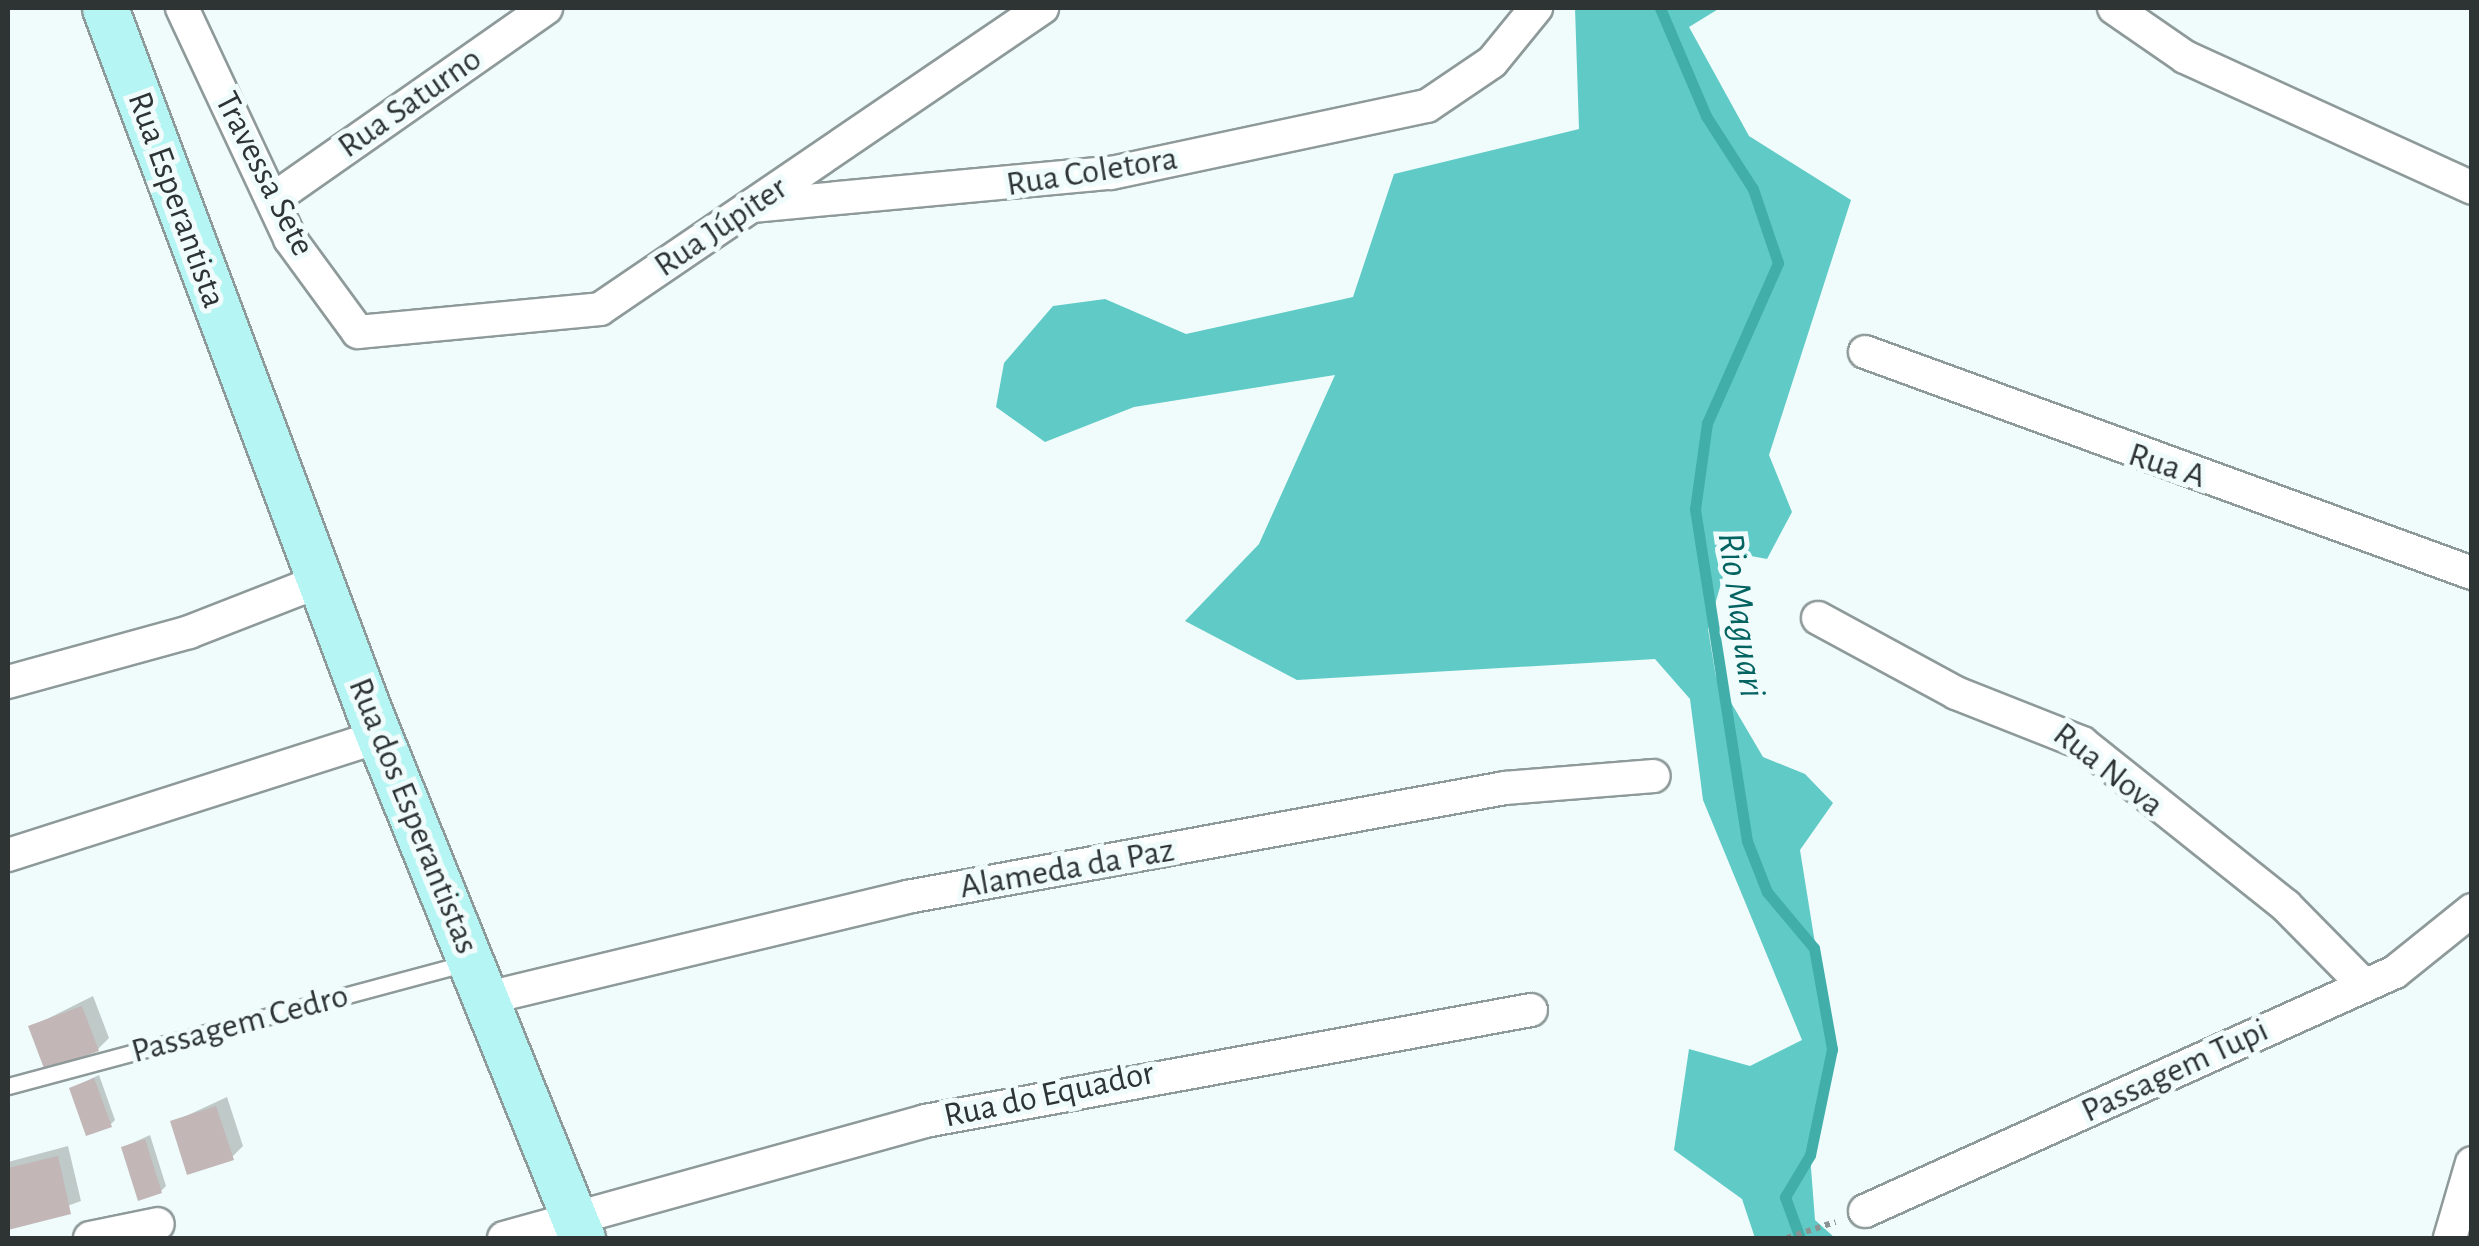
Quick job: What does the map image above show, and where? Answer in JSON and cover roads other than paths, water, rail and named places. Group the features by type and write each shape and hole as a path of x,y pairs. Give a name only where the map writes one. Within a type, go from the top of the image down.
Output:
{"main road":[{"name":"Rua Esperantista","path":"105,8 246,392"},
{"name":"Rua dos Esperantistas","path":"246,392 578,1227"}],"street":[{"name":"Travessa Sete","path":"182,8 275,198 290,239 358,332"},
{"name":"Rua Saturno","path":"275,198 546,8"},
{"name":"Rua Júpiter","path":"358,332 600,309 1042,8"},
{"name":"Rua Coletora","path":"752,206 1111,174 1427,106 1492,62 1536,8"},
{"path":"2114,8 2186,57 2472,188"},
{"name":"Rua A","path":"1865,352 2472,573"},
{"path":"8,682 189,632 320,581"},
{"name":"Rua Nova","path":"1818,618 1956,692 2082,743 2286,906 2361,982"},
{"path":"8,855 380,736"},
{"name":"Alameda da Paz","path":"480,980 1505,788 1654,776"},
{"name":"Passagem Tupi","path":"1864,1211 2361,982 2410,965 2472,910"},
{"name":"Rua do Equador","path":"504,1238 578,1227 1082,1086 1531,1010"},
{"path":"2450,1238 2472,1163"},
{"path":"90,1238 158,1224"}],"lane":[{"name":"Passagem Cedro","path":"8,1086 480,980"}],"waterway":[{"name":"Rio Maguari","path":"1660,8 1706,116 1753,189 1778,263 1707,423 1695,509 1747,841 1767,892 1814,948 1832,1049 1810,1155 1785,1197 1800,1238"}]}
